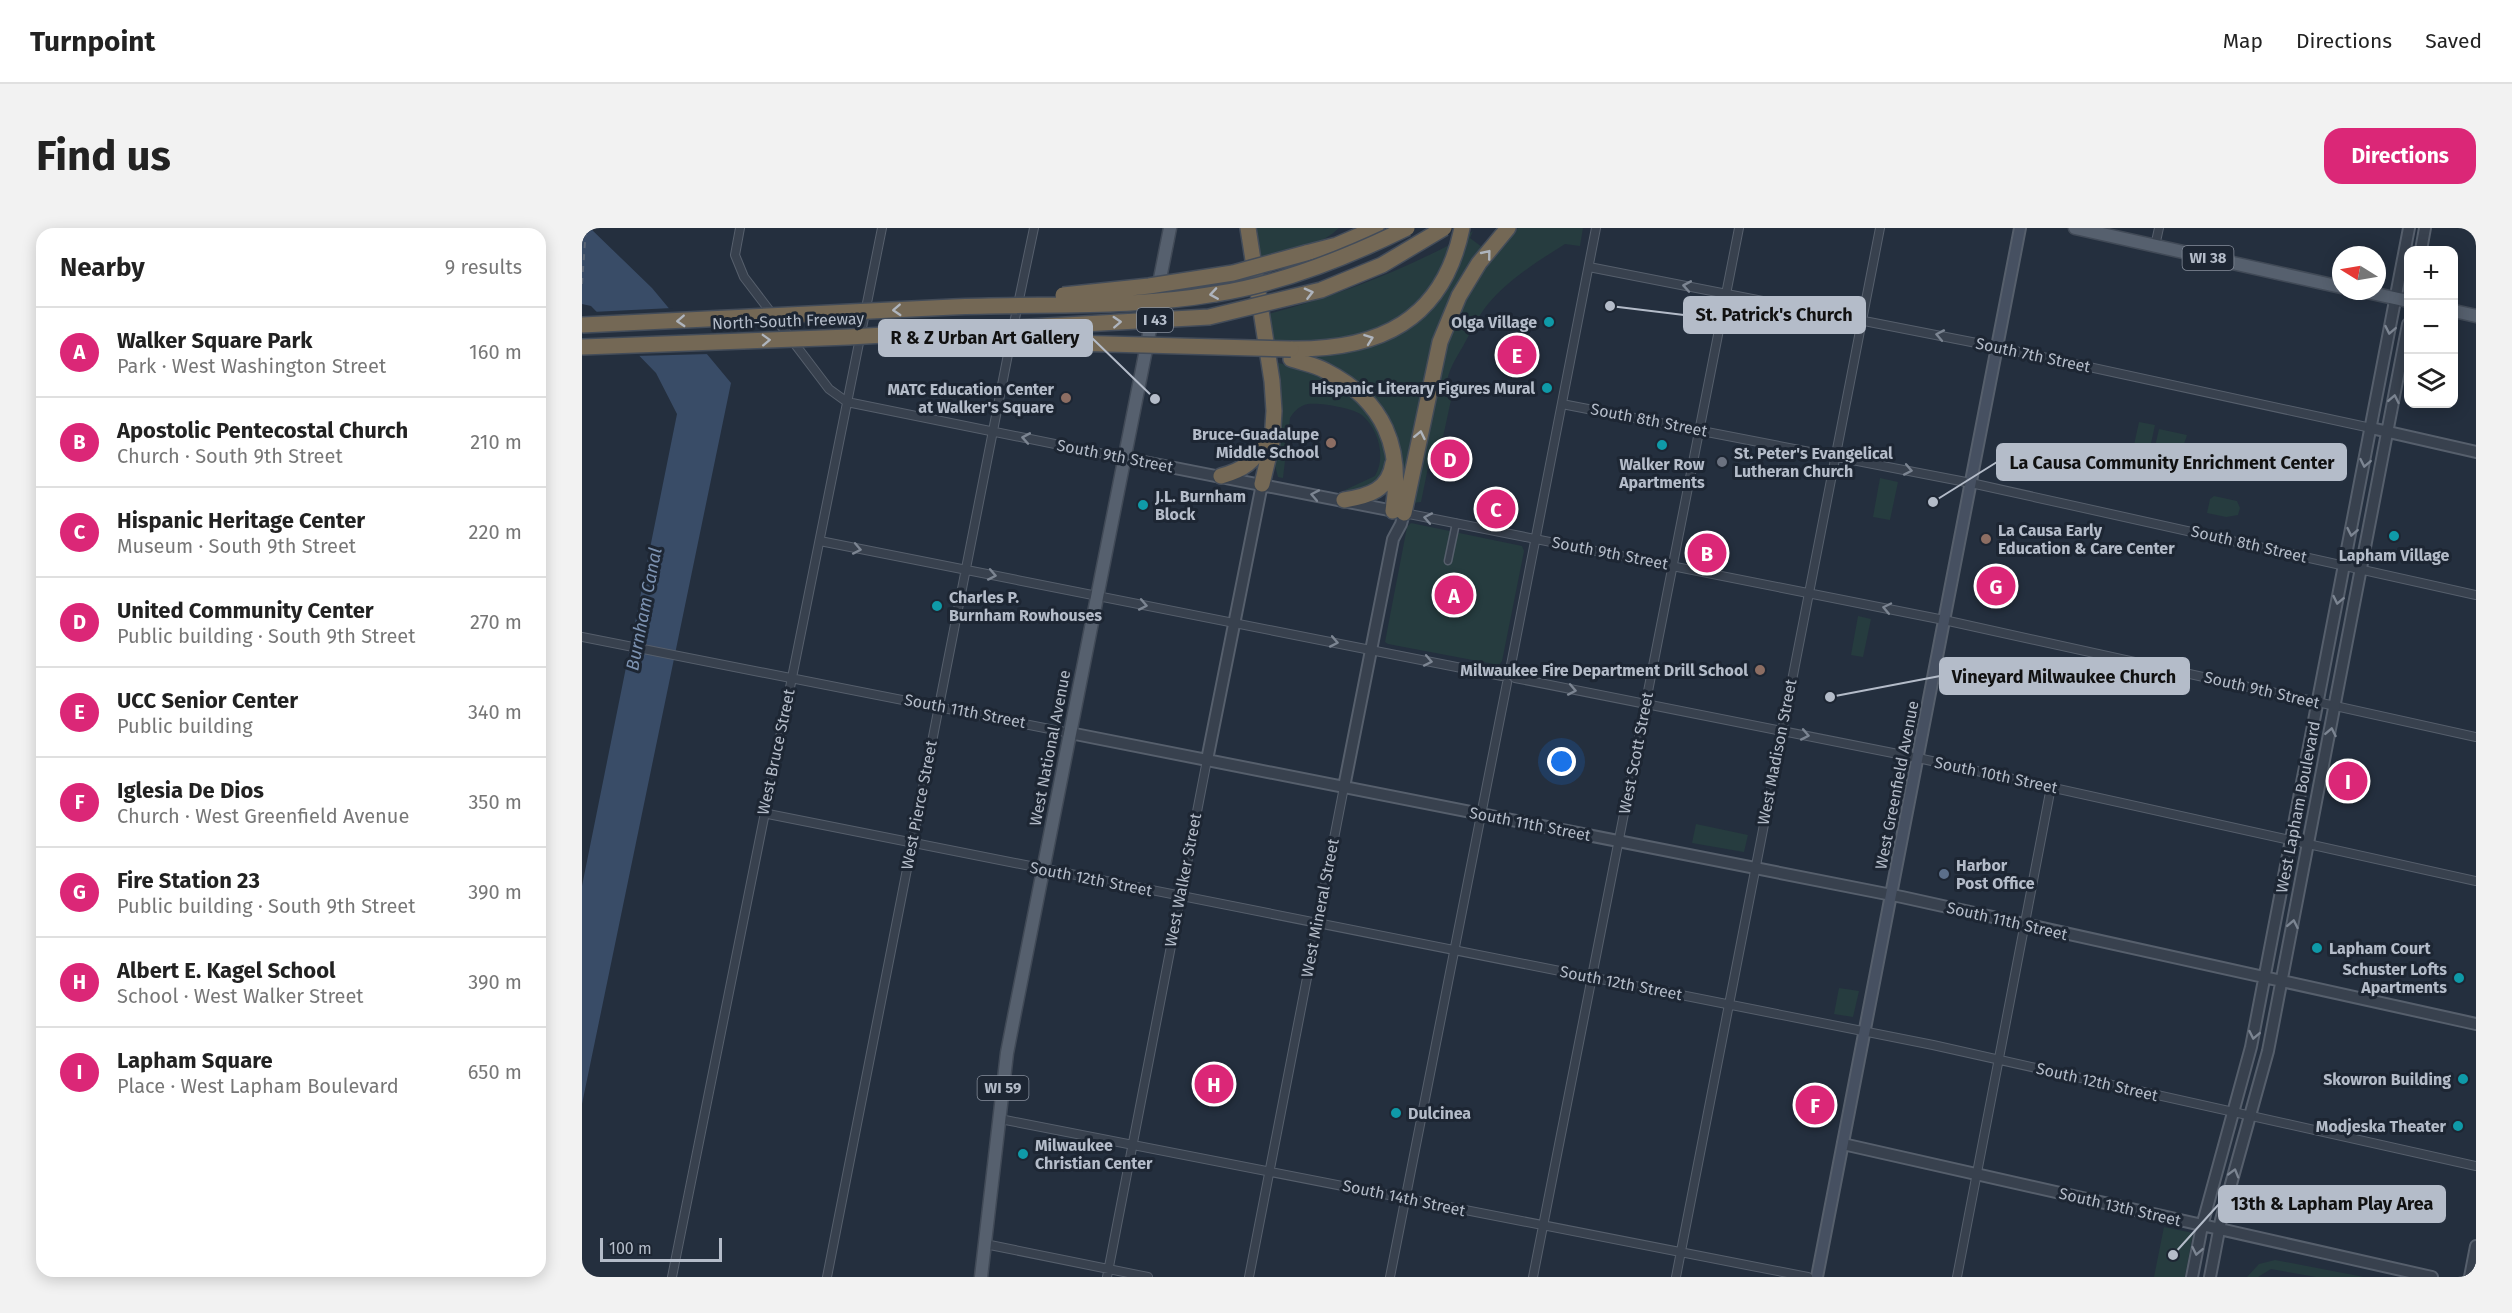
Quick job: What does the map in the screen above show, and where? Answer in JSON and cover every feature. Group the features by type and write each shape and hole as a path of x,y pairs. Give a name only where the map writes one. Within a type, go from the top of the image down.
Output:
{"highway":[{"path":"1238,228 1263,387 1262,484"},
{"path":"1248,228 1272,381 1274,411 1272,442 1262,484"},
{"path":"1306,253 1335,237 1344,228"},
{"path":"956,307 1149,286 1233,273 1337,245 1376,228"},
{"name":"North-South Freeway","path":"582,325 956,307 1139,302 1216,294 1285,277 1371,246 1407,228"},
{"name":"North-South Freeway","path":"582,347 849,337 1209,317 1322,290 1382,265 1444,228"},
{"path":"849,337 1226,348 1291,354 1327,349 1363,342 1393,330 1415,315 1441,285 1457,252 1462,228"},
{"path":"1398,512 1440,342 1459,296 1479,263 1508,228"},
{"path":"1291,354 1325,370 1353,387 1373,407 1387,431 1394,454 1398,512"},
{"path":"1221,477 1247,466 1258,456 1264,441"},
{"path":"1344,500 1377,492 1391,473 1394,454"}],"main road":[{"name":"West National Avenue","path":"981,1277 1007,1053 1170,228"},
{"name":"West Greenfield Avenue","path":"1817,1277 2020,228"},
{"name":"WI 38","path":"2075,228 2332,284"},
{"path":"2386,296 2405,300"},
{"path":"2458,312 2476,316"}],"street":[{"path":"740,228 735,255 744,277 829,389 847,402"},
{"name":"West Bruce Street","path":"672,1277 882,228"},
{"name":"West Pierce Street","path":"827,1277 1034,228"},
{"path":"1510,670 1596,228"},
{"name":"West Scott Street","path":"1533,1277 1739,228"},
{"name":"West Madison Street","path":"1676,1277 1880,228"},
{"path":"2155,246 2159,228"},
{"name":"West Lapham Boulevard","path":"2192,1277 2202,1226 2251,1047 2409,228"},
{"path":"2422,246 2425,228"},
{"name":"South 7th Street","path":"1589,267 1997,347 2476,452"},
{"name":"West Lapham Boulevard","path":"2210,1277 2219,1230 2268,1051 2404,350"},
{"name":"South 9th Street","path":"847,402 1809,592 2476,738"},
{"name":"South 8th Street","path":"1562,404 1971,483 2476,595"},
{"name":"West Walker Street","path":"1108,1273 1262,484"},
{"name":"West Mineral Street","path":"1249,1277 1393,538 1391,522 1398,512"},
{"path":"1448,561 1456,523"},
{"path":"820,541 1502,676"},
{"name":"South 11th Street","path":"582,637 791,676 1891,895 2476,1024"},
{"path":"1502,676 1504,672 1510,670"},
{"path":"1390,1277 1456,951 1481,814 1514,674 1510,670"},
{"path":"1502,676 1504,681 1511,681"},
{"name":"South 10th Street","path":"1511,681 1646,704 1918,758 2476,881"},
{"path":"1957,1277 2051,787"},
{"name":"South 12th Street","path":"764,813 1864,1032 2476,1166"},
{"name":"South 14th Street","path":"1000,1119 1808,1277"},
{"name":"South 13th Street","path":"1843,1144 2432,1277"},
{"path":"985,1244 1108,1273 1148,1277"},
{"path":"2470,1277 2476,1246"}],"green space":[{"path":"1251,228 1339,228 1310,246 1256,262"},
{"path":"1518,228 1583,228 1580,246 1565,244 1534,264 1505,286 1481,314 1450,371 1447,386 1453,391 1443,437 1441,437 1439,448 1434,447 1431,453 1421,502 1412,503 1450,328 1475,279"},
{"path":"1473,231 1470,238 1486,250 1454,301 1404,488 1378,409 1295,356 1401,331 1466,236"},
{"path":"1453,243 1444,268 1410,314 1360,339 1269,344 1264,315 1360,285"},
{"path":"1271,361 1314,372 1342,386 1377,422 1390,458 1381,482 1357,491 1345,490 1375,476 1380,461 1377,437 1369,422 1359,413 1316,404 1302,406 1290,418 1283,478 1278,477 1274,462"},
{"path":"2139,422 2155,425 2150,448 2134,445"},
{"path":"2159,429 2187,435 2179,452 2171,458 2159,461 2152,460"},
{"path":"1880,478 1898,482 1890,520 1873,517"},
{"path":"2214,496 2237,501 2240,508 2238,515 2226,517 2207,513 2210,499"},
{"path":"1411,523 1522,546 1524,551 1502,661 1499,665 1385,642 1407,527"},
{"path":"1858,616 1871,619 1863,657 1851,655"},
{"path":"1696,824 1748,835 1744,852 1692,843"},
{"path":"1839,988 1859,991 1853,1017 1834,1014"},
{"path":"2164,1227 2193,1233 2185,1277 2154,1277"},
{"path":"2275,1260 2364,1277 2316,1277 2271,1269 2258,1277 2247,1277 2259,1264"}],"water":[{"name":"Burnham Canal","path":"582,228 590,228 652,288 731,383 582,1104 582,886 677,414 656,373 591,306 582,304"}],"pier":[{"path":"672,308 710,354 635,356 592,312"}],"railway":[{"path":"582,284 586,228"}],"place":[{"name":"St. Patrick's Church","path":"1610,306"},
{"name":"Olga Village","path":"1549,322"},
{"name":"UCC Senior Center","path":"1517,355"},
{"name":"Hispanic Literary Figures Mural","path":"1547,388"},
{"name":"MATC Education Center at Walker's Square","path":"1066,398"},
{"name":"R & Z Urban Art Gallery","path":"1155,399"},
{"name":"Bruce-Guadalupe Middle School","path":"1331,443"},
{"name":"Walker Row Apartments","path":"1662,445"},
{"name":"United Community Center","path":"1450,459"},
{"name":"St. Peter's Evangelical Lutheran Church","path":"1722,462"},
{"name":"La Causa Community Enrichment Center","path":"1933,502"},
{"name":"J.L. Burnham Block","path":"1143,505"},
{"name":"Hispanic Heritage Center","path":"1496,509"},
{"name":"Lapham Village","path":"2394,536"},
{"name":"La Causa Early Education & Care Center","path":"1986,539"},
{"name":"Apostolic Pentecostal Church","path":"1707,553"},
{"name":"Fire Station 23","path":"1996,586"},
{"name":"Walker Square Park","path":"1454,595"},
{"name":"Charles P. Burnham Rowhouses","path":"937,606"},
{"name":"Milwaukee Fire Department Drill School","path":"1760,670"},
{"name":"Vineyard Milwaukee Church","path":"1830,697"},
{"name":"Lapham Square","path":"2348,781"},
{"name":"Harbor Post Office","path":"1944,874"},
{"name":"Lapham Court","path":"2317,948"},
{"name":"Schuster Lofts Apartments","path":"2459,978"},
{"name":"Skowron Building","path":"2463,1079"},
{"name":"Albert E. Kagel School","path":"1214,1084"},
{"name":"Iglesia De Dios","path":"1815,1105"},
{"name":"Dulcinea","path":"1396,1113"},
{"name":"Modjeska Theater","path":"2458,1126"},
{"name":"Milwaukee Christian Center","path":"1023,1154"},
{"name":"13th & Lapham Play Area","path":"2173,1255"}]}
